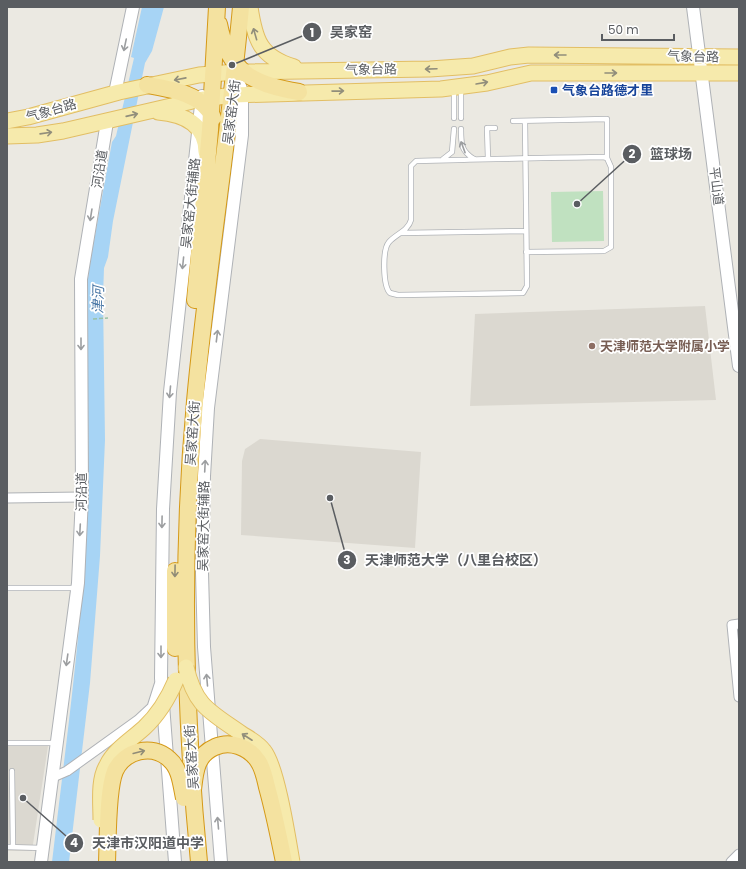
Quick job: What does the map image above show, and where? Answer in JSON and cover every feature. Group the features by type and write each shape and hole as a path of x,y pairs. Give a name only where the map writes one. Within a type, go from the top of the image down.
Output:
{"highway":[{"name":"吴家窑大街","path":"198,862 188,794 174,675 174,614 178,478 201,295 215,223 235,98 241,7"},
{"name":"吴家窑大街","path":"201,295 206,164 204,102 213,74 217,9"},
{"path":"217,9 222,36 238,69 263,83 281,89 299,92"},
{"path":"147,85 171,90 204,102 217,128 217,148 213,189 215,223"},
{"path":"188,794 197,766 200,759 206,752 216,747 229,744 238,745 253,754 262,769 284,862"},
{"path":"107,862 112,781 119,764 124,759 132,754 144,750 154,751 169,759 178,772 188,794"},
{"name":"吴家窑大街","path":"188,794 188,862"}],"main road":[{"path":"250,7 255,34 263,50 277,61 307,70"},
{"name":"气象台路","path":"7,121 28,117 147,85 238,69 307,70 457,67 529,55 739,57"},
{"path":"206,164 210,144 217,128 235,98 263,83 307,70"},
{"name":"气象台路","path":"7,136 56,132 150,111 204,102 299,92 457,88 531,73 739,73"},
{"path":"150,111 180,116 198,128 205,138 206,164"},
{"path":"99,862 102,776 107,764 120,748 152,720 166,704 174,675 192,690 201,704 217,717 257,743 267,756 274,777 292,862"}],"street":[{"path":"117,92 133,7"},
{"name":"平山道","path":"693,7 739,366"},
{"name":"吴家窑大街辅路","path":"221,862 204,647 202,573 204,476 208,408 242,135 235,98"},
{"name":"吴家窑大街辅路","path":"175,862 174,675 162,554 167,430 198,128 204,102"},
{"name":"河沿道","path":"41,862 77,588 82,498 81,279 111,120"},
{"path":"7,498 82,498"},
{"path":"739,624 732,625 739,697"},
{"path":"51,778 67,771 84,760 138,720 152,707 174,675"},
{"path":"731,862 739,854"}],"lane":[{"path":"454,118 457,88"},
{"path":"457,88 461,118"},
{"path":"513,121 607,119 607,158 611,167 611,247 604,251 526,252"},
{"path":"525,121 525,158 526,252 527,286 520,294 390,294 385,284 385,249 388,243 410,226 412,166 416,161 525,158 607,158"},
{"path":"488,159 487,128 495,128"},
{"path":"443,160 452,152 454,130"},
{"path":"461,130 461,144 463,150 474,159"},
{"path":"401,233 526,231"},
{"path":"7,588 77,588"},
{"path":"7,743 56,743"},
{"path":"12,771 13,847"},
{"path":"7,847 43,848"}],"path":[{"path":"81,319 108,318"}],"shaded area":[{"name":"天津师范大学附属小学","path":"705,306 716,400 470,406 475,314"},
{"path":"260,439 421,452 415,548 241,535 242,461 245,449"},
{"path":"7,746 48,746 32,851 7,851"}],"green space":[{"path":"603,191 604,241 552,242 551,192"}],"water":[{"name":"津河","path":"142,7 164,7 152,51 145,63 113,221 108,257 104,268 105,440 100,556 90,683 69,862 52,862 75,671 85,555 88,488 87,286 112,142 116,136 134,58 131,57"}],"place":[{"name":"吴家窑","path":"232,65"},
{"name":"气象台路德才里","path":"554,90"},
{"name":"篮球场","path":"577,204"},
{"name":"天津师范大学附属小学","path":"592,346"},
{"name":"天津师范大学（八里台校区）","path":"330,498"},
{"name":"天津市汉阳道中学","path":"23,798"}]}
